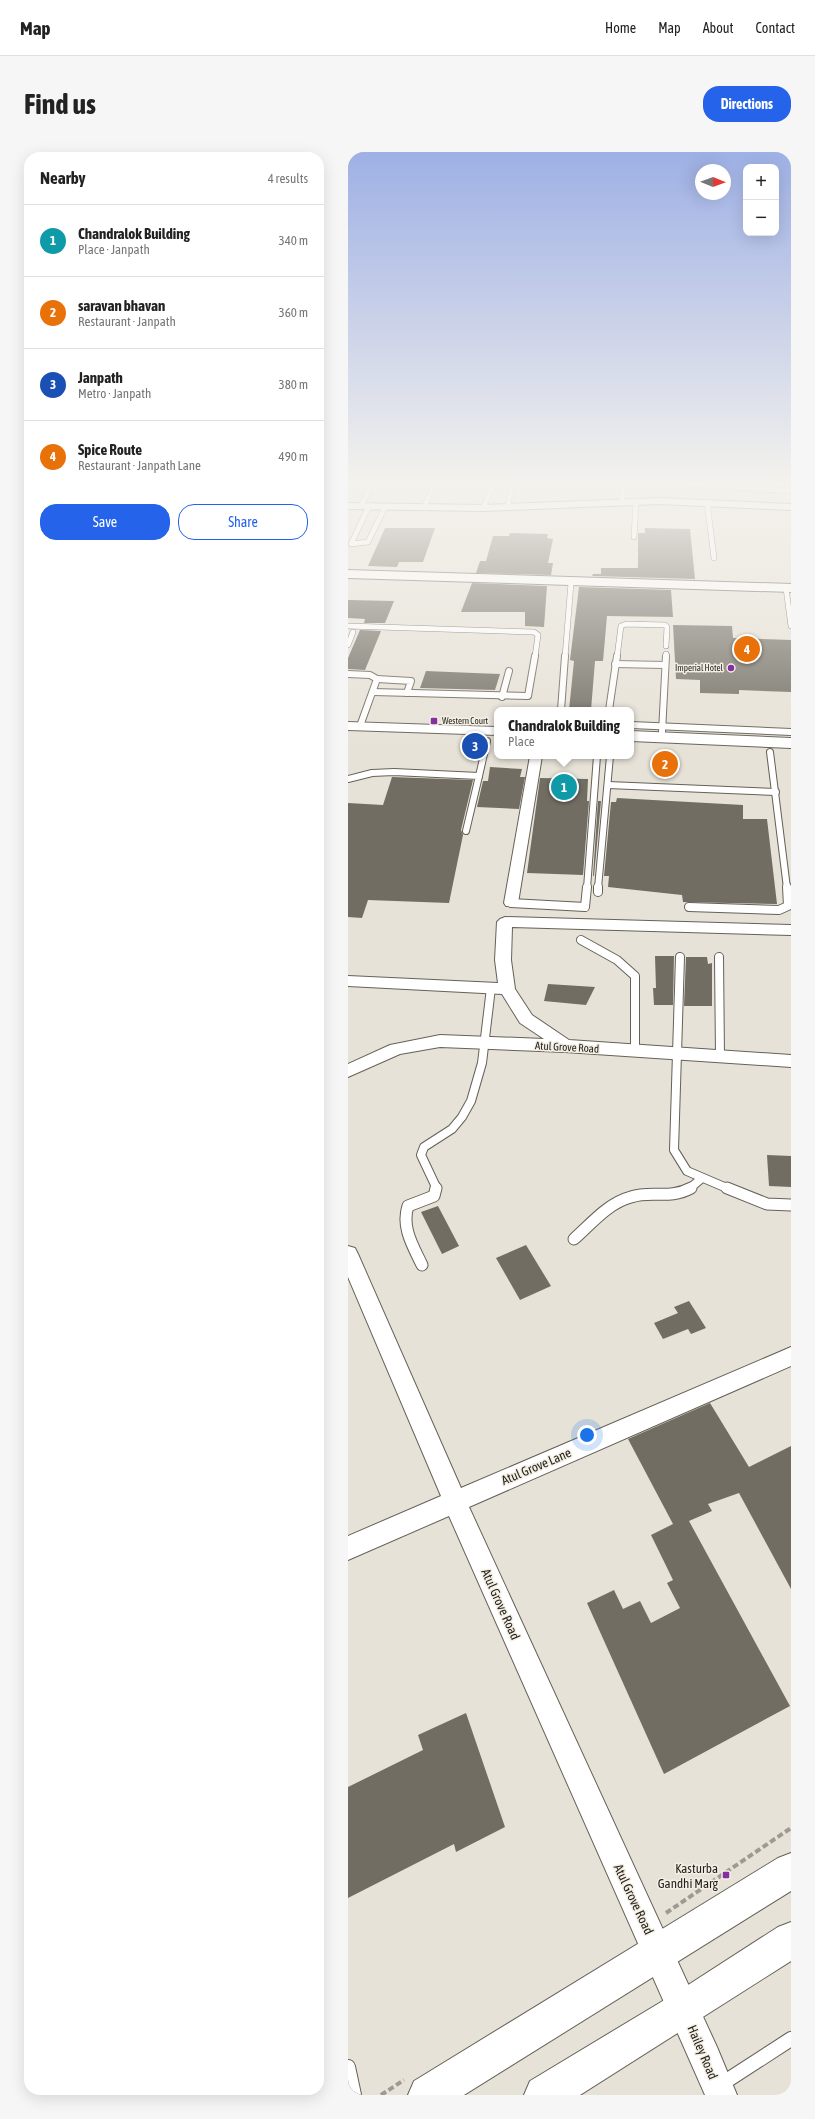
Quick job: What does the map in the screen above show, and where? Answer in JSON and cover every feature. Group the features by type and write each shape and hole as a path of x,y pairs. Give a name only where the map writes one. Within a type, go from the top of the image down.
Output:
{"main road":[{"path":"348,574 571,583 788,588"},
{"path":"354,726 494,738"},
{"path":"634,736 662,732 718,734 763,741 791,743"},
{"path":"348,736 494,738"},
{"path":"634,747 763,741 791,752"},
{"path":"428,2095 653,1939 791,1871"},
{"path":"544,2095 684,2009 791,1940"}],"street":[{"path":"511,903 535,759"},
{"path":"499,988 503,960 505,922 791,930"},
{"path":"348,981 499,988 526,1019 565,1046"},
{"name":"Atul Grove Road","path":"348,1071 396,1049 440,1042 565,1046 635,1051 678,1052 791,1061"},
{"name":"Atul Grove Road","path":"348,1254 455,1502 684,2009"},
{"name":"Atul Grove Lane","path":"348,1548 791,1356"},
{"name":"Hailey Road","path":"684,2009 719,2091"}],"lane":[{"path":"561,707 571,583"},
{"path":"788,588 791,626"},
{"path":"609,707 619,628 623,624 665,626 667,627 666,646"},
{"path":"348,626 534,632 538,635 530,693 528,696 502,697 373,692"},
{"path":"348,645 353,632"},
{"path":"634,726 662,732 666,654"},
{"path":"615,664 665,665"},
{"path":"502,697 509,671"},
{"path":"348,674 370,675 377,679 411,681 407,693"},
{"path":"354,726 373,692 377,679"},
{"path":"689,907 778,910 788,906 789,901 776,792 763,741 791,732"},
{"path":"466,831 479,776 494,738"},
{"path":"511,903 585,907 598,759"},
{"path":"598,892 610,759"},
{"path":"348,779 372,773 394,772 479,776"},
{"path":"608,785 776,792"},
{"path":"581,940 614,958 629,969 635,976 635,1051"},
{"path":"680,956 674,1150 687,1170 702,1178 767,1204 791,1205"},
{"path":"719,957 720,1056"},
{"path":"422,1265 404,1224 405,1212 408,1206 434,1196 437,1190 421,1155 424,1147 453,1128 466,1110 474,1092 499,988"},
{"path":"574,1239 620,1201 644,1195 675,1197 697,1184 702,1178"},
{"path":"719,2091 791,2039"},
{"path":"348,2067 354,2095"}],"path":[{"path":"653,1939 791,1828"}],"building":[{"path":"477,571 552,571 551,575 476,573"},
{"path":"601,571 694,571 695,579 592,576 593,574 601,574"},
{"path":"472,583 547,586 544,627 525,626 525,612 461,612"},
{"path":"579,587 671,590 673,617 607,616 603,661 595,661 591,707 569,707 574,661 570,660"},
{"path":"348,600 394,601 385,623 364,623 365,619 348,618"},
{"path":"673,625 732,626 733,638 791,640 791,692 739,690 739,694 700,693 700,680 676,679"},
{"path":"360,630 381,631 365,670 348,669 348,658"},
{"path":"426,671 500,674 495,690 420,688"},
{"path":"490,767 522,769 520,777 525,777 519,809 477,807 483,781 488,781"},
{"path":"392,777 473,780 461,830 463,835 449,903 368,900 362,918 348,917 348,803 383,805"},
{"path":"540,778 588,779 587,801 589,801 583,875 527,873"},
{"path":"617,798 743,805 743,819 767,819 777,904 683,902 682,895 608,887 609,876 604,876 611,802 616,802"},
{"path":"598,801 601,801 593,876"},
{"path":"655,956 674,956 673,1005 654,1005 653,988 656,988"},
{"path":"686,957 707,957 708,964 712,963 712,1006 684,1006"},
{"path":"548,984 595,987 586,1005 544,1001"},
{"path":"767,1155 791,1156 791,1187 769,1186"},
{"path":"438,1206 459,1246 442,1254 421,1212"},
{"path":"526,1245 551,1286 520,1300 496,1258"},
{"path":"689,1301 706,1328 691,1334 688,1329 663,1339 654,1323 678,1313 674,1307"},
{"path":"710,1403 749,1467 791,1446 791,1589 739,1493 708,1504 712,1511 689,1521 790,1706 664,1774 587,1603 614,1590 623,1609 640,1601 651,1623 680,1608 667,1583 673,1580 651,1535 673,1524 628,1439"},
{"path":"466,1713 505,1827 456,1852 454,1844 348,1898 348,1787 423,1750 418,1735"}],"place":[{"name":"Spice Route","path":"747,649"},
{"name":"Imperial Hotel","path":"731,668"},
{"name":"Western Court","path":"434,721"},
{"name":"Janpath","path":"475,746"},
{"name":"saravan bhavan","path":"665,764"},
{"name":"Chandralok Building","path":"564,787"},
{"name":"Kasturba Gandhi Marg","path":"726,1875"}]}
